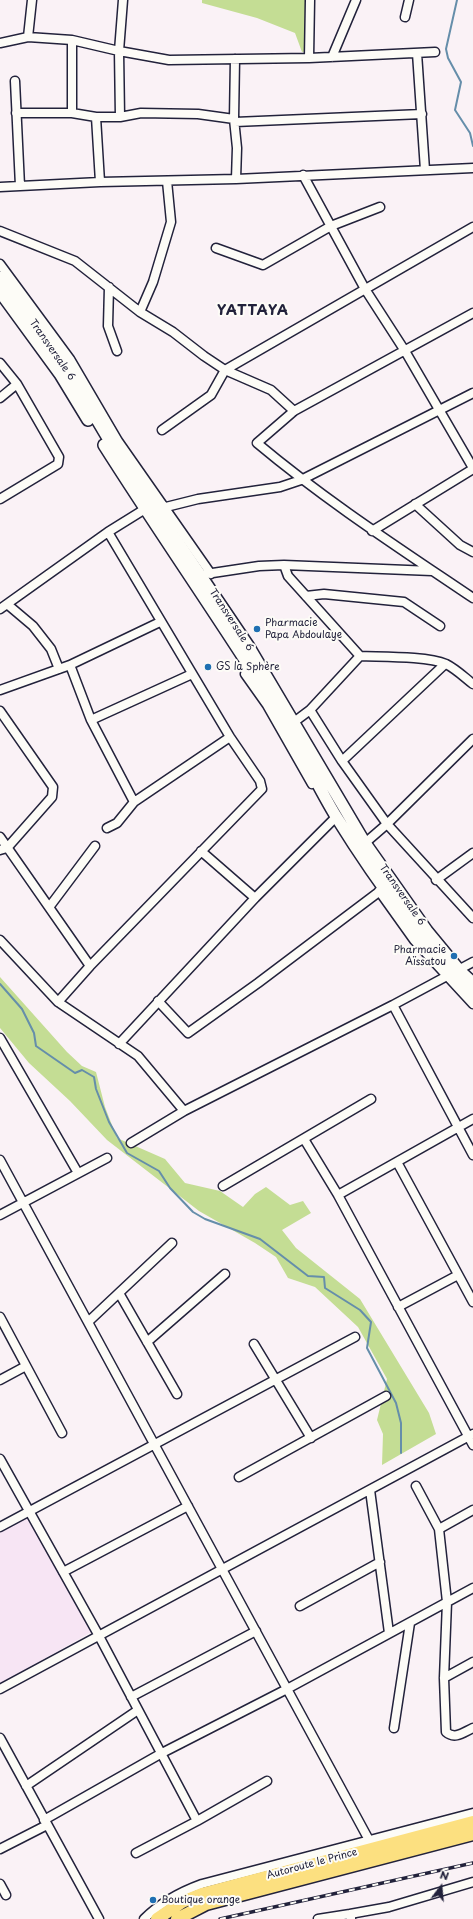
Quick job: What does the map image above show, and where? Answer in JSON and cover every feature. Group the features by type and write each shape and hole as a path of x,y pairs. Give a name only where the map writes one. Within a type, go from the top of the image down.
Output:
{"main road":[{"name":"Transversale 6","path":"0,277 28,308 67,369 81,386 249,666 290,731 365,843 427,931 453,974 473,983"},
{"name":"Transversale 6","path":"0,292 155,509 206,574 249,647 335,819 381,889 453,974 473,995"},
{"name":"Autoroute le Prince","path":"157,1919 182,1902 202,1894 473,1822"},
{"name":"Autoroute le Prince","path":"177,1919 206,1904 473,1834"}],"street":[{"path":"28,37 32,0"},
{"path":"120,117 119,52 123,0"},
{"path":"309,58 310,0"},
{"path":"332,57 356,0"},
{"path":"405,17 409,0"},
{"path":"0,43 28,37 72,40 119,52 169,60 309,58 435,52"},
{"path":"72,40 72,113"},
{"path":"417,53 425,170"},
{"path":"235,59 234,120 237,148 236,179"},
{"path":"15,81 20,186"},
{"path":"16,113 72,113 96,117 120,117 141,113 198,114 234,120 422,114"},
{"path":"96,117 100,182"},
{"path":"0,187 100,182 236,179 473,168"},
{"path":"303,175 365,289 405,351 473,468 372,530"},
{"path":"140,312 153,282 171,222 167,181"},
{"path":"216,248 263,265 331,226 380,207"},
{"path":"162,430 211,395 225,370 473,227"},
{"path":"0,231 75,261 140,312 173,332 225,370 271,390 294,410"},
{"path":"0,264 28,308"},
{"path":"109,287 108,326 117,351"},
{"path":"473,313 294,410 257,443 300,480 473,598"},
{"path":"0,363 16,384 59,457 58,464 0,499"},
{"path":"0,398 16,384"},
{"path":"0,609 108,532 155,509 198,499 280,487 300,480 473,393"},
{"path":"415,504 460,545 473,552"},
{"path":"58,1002 90,966 262,789 260,781 230,737 160,622 108,532"},
{"path":"206,574 259,566 284,565 433,571"},
{"path":"284,565 288,576 360,656 429,660 445,664 457,671 473,684"},
{"path":"306,596 324,594 404,602 440,626"},
{"path":"7,604 33,626 51,649 59,669"},
{"path":"0,690 70,665 160,622"},
{"path":"290,731 360,656"},
{"path":"342,761 445,664"},
{"path":"70,665 90,720 134,802"},
{"path":"90,720 192,674"},
{"path":"310,710 342,761 387,824 436,880 473,918"},
{"path":"0,711 53,787 54,792 52,797 4,849"},
{"path":"107,828 117,823 134,802 230,737"},
{"path":"365,843 387,824 473,739"},
{"path":"119,1044 255,898 335,819"},
{"path":"0,837 4,849 50,906 90,966"},
{"path":"50,906 95,846"},
{"path":"201,851 255,898"},
{"path":"436,880 473,853"},
{"path":"158,1001 188,1033 258,983 381,889"},
{"path":"0,940 58,1002 138,1056 184,1111"},
{"path":"131,1143 184,1111 393,1005 473,962"},
{"path":"453,974 473,1004"},
{"path":"393,1005 473,1155"},
{"path":"0,1038 78,1173"},
{"path":"223,1186 371,1099"},
{"path":"338,1194 473,1119"},
{"path":"304,1138 338,1194 398,1307 471,1435 473,1445"},
{"path":"0,1215 107,1158"},
{"path":"0,1160 369,1840"},
{"path":"397,1162 473,1302"},
{"path":"88,1322 172,1243"},
{"path":"147,1342 225,1274"},
{"path":"398,1307 458,1275"},
{"path":"119,1293 177,1394"},
{"path":"0,1317 62,1433"},
{"path":"0,1527 29,1510 276,1381 355,1337"},
{"path":"254,1344 311,1438"},
{"path":"0,1380 26,1366"},
{"path":"238,1477 386,1396"},
{"path":"0,1689 471,1435"},
{"path":"0,1459 99,1636 197,1821"},
{"path":"416,1486 439,1529 447,1602 444,1678 446,1732 449,1735 455,1736 473,1728"},
{"path":"370,1490 389,1633"},
{"path":"63,1572 188,1506"},
{"path":"439,1529 473,1510"},
{"path":"300,1606 380,1562"},
{"path":"0,1849 162,1753 287,1689 473,1588"},
{"path":"394,1728 410,1622"},
{"path":"131,1697 256,1631"},
{"path":"444,1678 473,1662"},
{"path":"26,1786 138,1710"},
{"path":"0,1738 99,1919"},
{"path":"136,1853 197,1821 267,1781"},
{"path":"144,1919 153,1909 176,1894 202,1884 473,1813"},
{"path":"318,1919 350,1917 473,1882"},
{"path":"0,1884 6,1895"}],"shaded area":[{"path":"29,1513 93,1631 0,1684 0,1529"}],"green space":[{"path":"202,0 310,0 309,51 302,52 295,33 257,18 202,3"},
{"path":"0,977 67,1052 82,1066 96,1072 105,1107 117,1138 165,1159 185,1183 220,1191 243,1207 255,1194 266,1187 290,1205 303,1201 311,1213 282,1230 296,1248 360,1299 429,1413 436,1434 382,1465 383,1434 377,1420 387,1379 358,1327 315,1287 288,1278 276,1257 255,1243 199,1211 107,1140 70,1101 29,1063 0,1028"}],"waterway":[{"path":"457,0 446,49 448,58 461,82 455,110 470,133 473,146"},
{"path":"0,984 22,1009 34,1033 36,1046 75,1073 82,1070 94,1077 96,1089 109,1122 127,1153 159,1171 170,1188 193,1212 205,1219 260,1239 308,1276 324,1277 325,1288 360,1310 371,1322 367,1348 396,1403 401,1423 401,1453"}],"railway":[{"path":"220,1919 473,1863"}],"place":[{"name":"Pharmacie Papa Abdoulaye","path":"257,629"},
{"name":"GS la Sphère","path":"208,667"},
{"name":"Pharmacie Aïssatou","path":"454,956"},
{"name":"Boutique orange","path":"153,1900"}],"district":[{"name":"YATTAYA","path":"253,311"}]}
